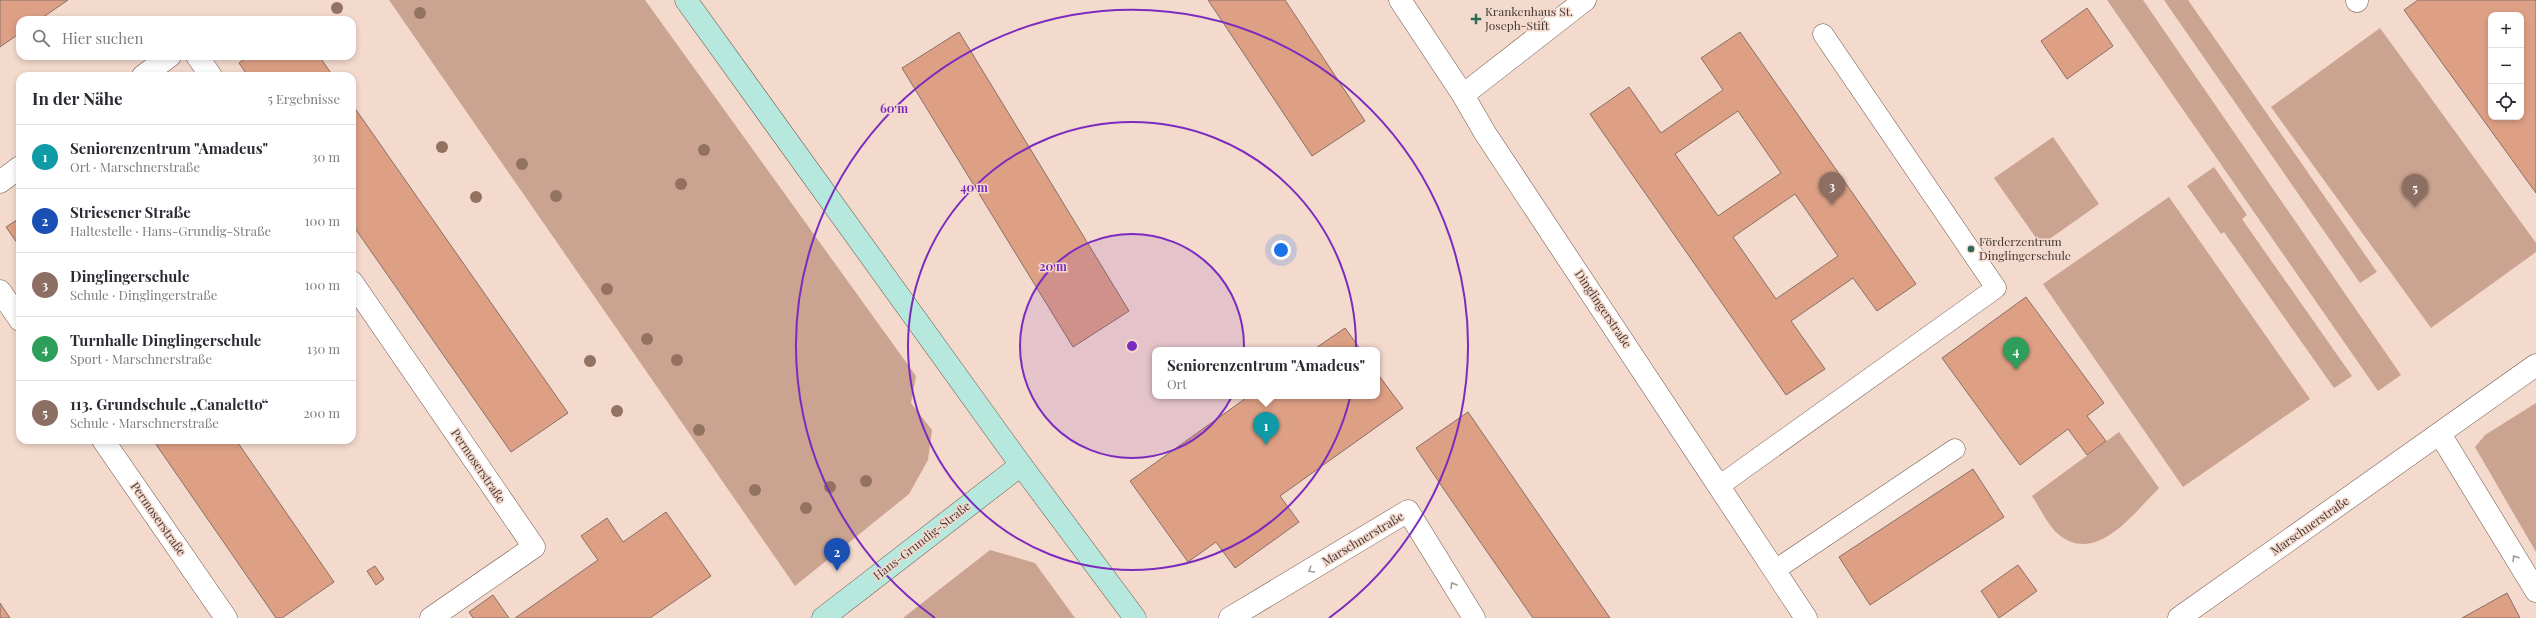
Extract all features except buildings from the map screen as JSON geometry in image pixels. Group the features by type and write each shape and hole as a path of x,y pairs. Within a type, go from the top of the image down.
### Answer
{"main road":[{"path":"686,0 1021,465 1135,618"},
{"name":"Hans-Grundig-Straße","path":"823,618 1021,465"}],"street":[{"name":"Dinglingerstraße","path":"1400,0 1463,94 1485,133 1806,618"},
{"path":"1463,94 1585,0"},
{"path":"148,72 165,60"},
{"path":"200,60 208,72"},
{"path":"0,182 16,170"},
{"name":"Permoserstraße","path":"356,288 534,547 430,618"},
{"path":"0,292 16,314"},
{"name":"Marschnerstraße","path":"2179,618 2536,365"},
{"path":"2440,434 2536,591"},
{"name":"Permoserstraße","path":"106,444 226,618"},
{"name":"Marschnerstraße","path":"1230,618 1408,511 1474,618"}],"lane":[{"path":"1719,486 1996,288 1823,34"},
{"path":"1775,570 1955,449"}],"shaded area":[{"path":"389,0 645,0 916,376 911,403 932,430 928,460 909,494 795,586"},
{"path":"2107,0 2143,0 2401,375 2378,391"},
{"path":"2164,0 2188,0 2377,272 2360,283"},
{"path":"2380,28 2536,243 2536,252 2431,328 2271,107"},
{"path":"2053,137 2099,204 2041,245 1994,178"},
{"path":"2214,167 2247,215 2242,219 2352,376 2334,388 2224,232 2221,234 2187,186"},
{"path":"2169,197 2310,399 2183,487 2043,284"},
{"path":"2536,403 2536,552 2475,447 2485,435"},
{"path":"2119,432 2159,488 2126,522 2113,532 2100,540 2086,544 2072,542 2054,530 2032,496"},
{"path":"990,550 1035,563 1075,618 903,618"}],"place":[{"name":"Krankenhaus St. Joseph-Stift","path":"1476,19"},
{"name":"Dinglingerschule","path":"1832,205"},
{"name":"113. Grundschule „Canaletto“","path":"2415,207"},
{"name":"Förderzentrum Dinglingerschule","path":"1971,249"},
{"name":"Turnhalle Dinglingerschule","path":"2016,370"},
{"name":"Seniorenzentrum \"Amadeus\"","path":"1266,445"},
{"name":"Striesener Straße","path":"837,571"}]}
